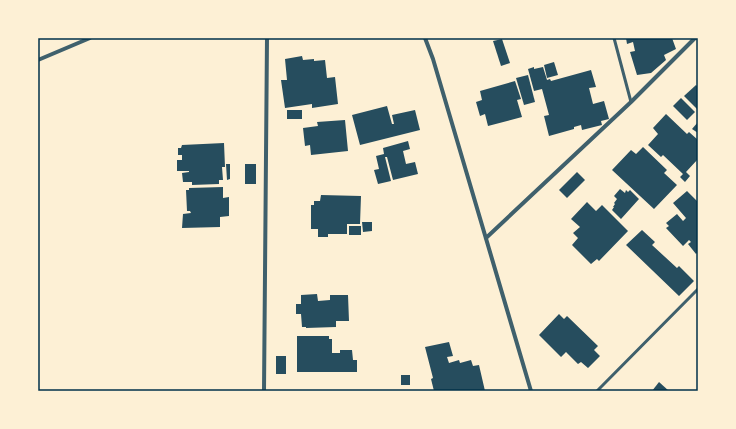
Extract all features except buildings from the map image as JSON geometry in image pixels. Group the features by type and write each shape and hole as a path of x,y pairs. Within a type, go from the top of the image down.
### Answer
{"street":[{"path":"38,60 90,38"},
{"path":"264,391 267,38"},
{"path":"425,38 433,59 532,391"},
{"path":"486,238 631,102 695,38"}],"lane":[{"path":"614,38 631,102"},
{"path":"597,391 698,289"}]}
